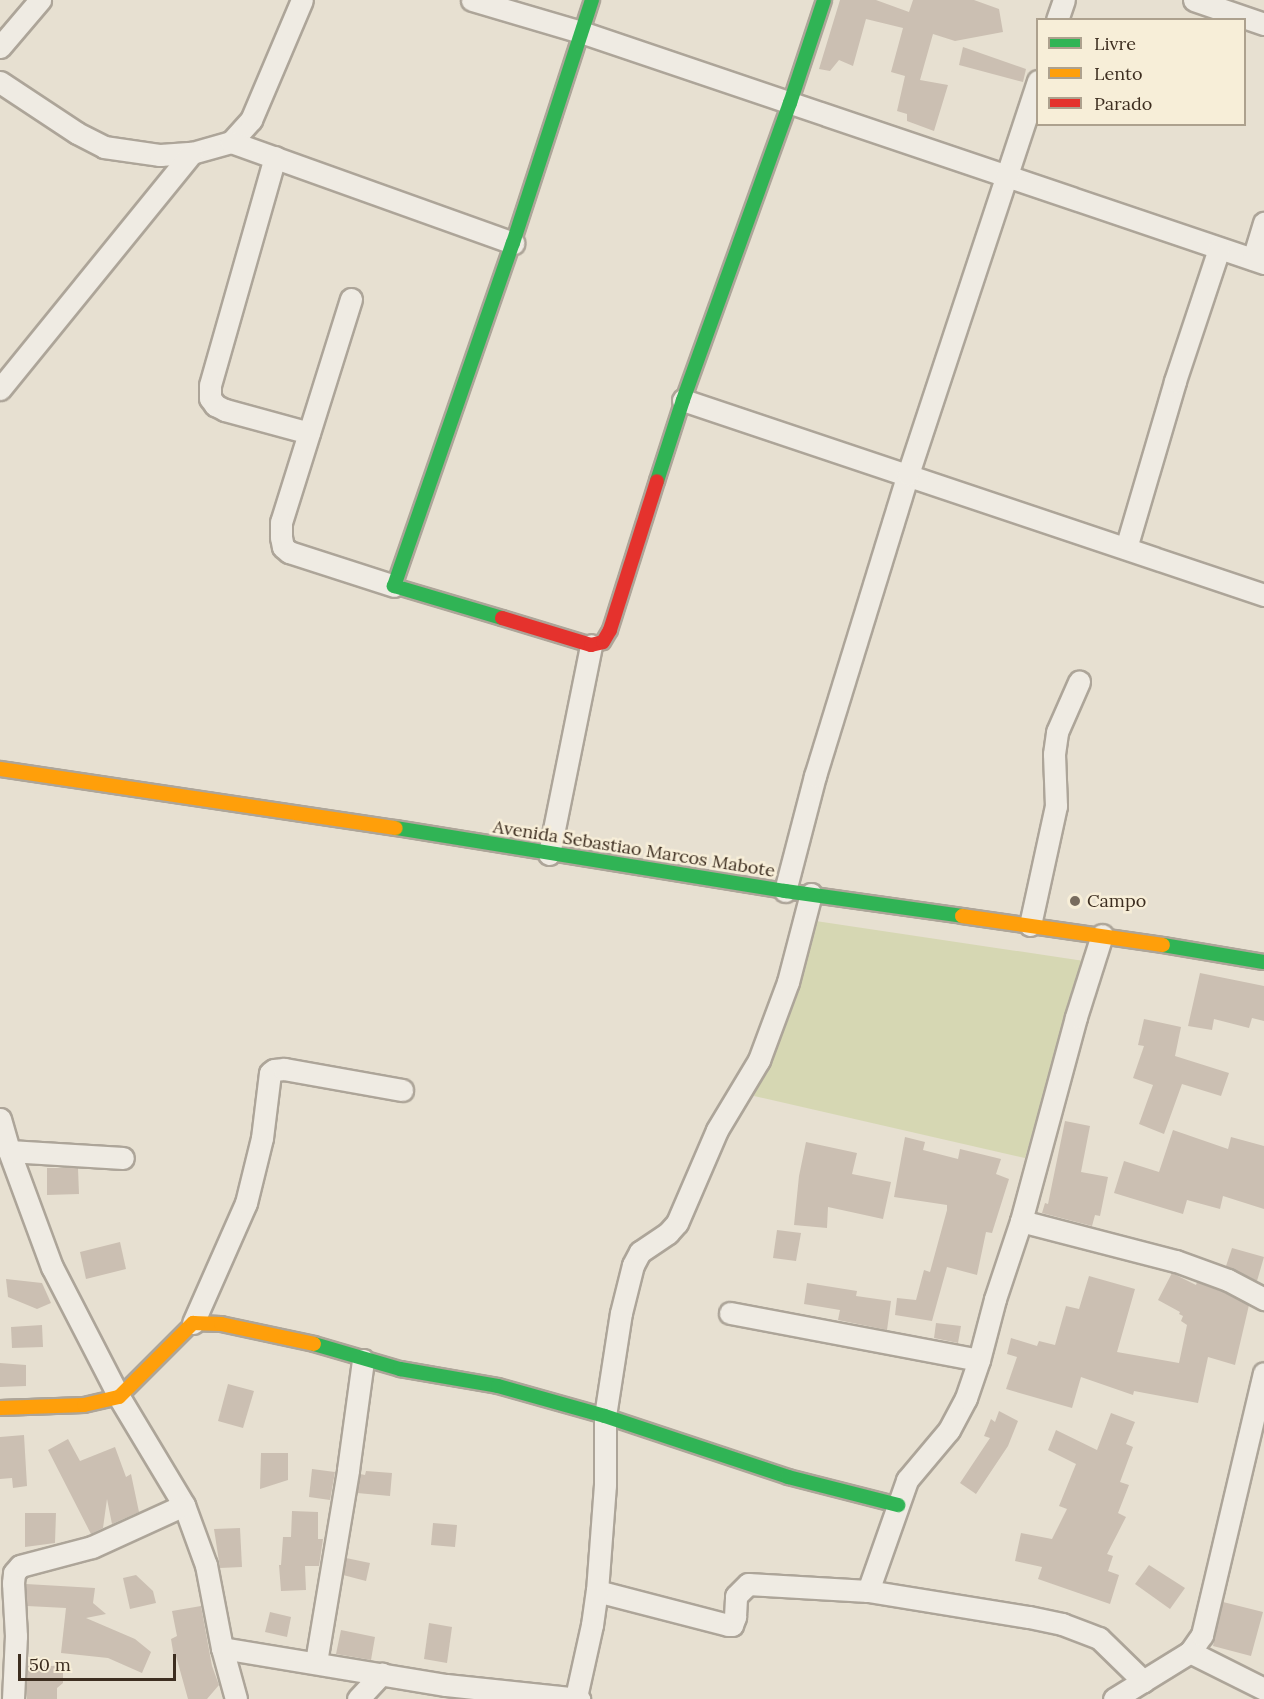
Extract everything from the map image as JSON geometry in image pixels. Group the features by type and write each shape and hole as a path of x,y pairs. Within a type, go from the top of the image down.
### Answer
{"street":[{"path":"0,47 40,0"},
{"path":"0,82 77,133 104,147 160,155 192,153 231,142 251,120 302,0"},
{"path":"471,0 582,32 1258,261 1264,223"},
{"path":"394,586 513,243 592,0"},
{"path":"351,299 281,522 283,547 289,552 394,586 591,645 603,642 610,630 682,400 790,103 824,0"},
{"path":"1059,18 1064,0"},
{"path":"1194,0 1264,24"},
{"path":"785,891 815,776 908,474 1036,87"},
{"path":"231,142 513,243"},
{"path":"0,389 192,153"},
{"path":"275,158 210,385 210,398 214,405 225,410 309,433"},
{"path":"1126,548 1175,381 1219,249"},
{"path":"682,400 1264,595"},
{"path":"549,854 591,645"},
{"path":"1030,925 1056,806 1053,754 1057,732 1079,682"},
{"name":"Avenida Sebastiao Marcos Mabote","path":"0,769 327,817 785,891 1102,935 1264,962"},
{"path":"222,1648 446,1685 568,1698 592,1625 597,1592 605,1485 605,1416 621,1313 633,1265 640,1252 669,1233 677,1223 717,1130 759,1060 788,982 811,894"},
{"path":"868,1591 907,1480 950,1430 966,1398 1021,1221 1076,1017 1102,935"},
{"path":"0,1408 84,1405 119,1396 193,1323 246,1203 262,1138 270,1073 284,1069 402,1090"},
{"path":"0,1119 9,1151 51,1267 119,1396 184,1505 206,1565 222,1648 236,1699"},
{"path":"9,1151 123,1158"},
{"path":"1021,1221 1176,1261 1228,1280 1264,1299"},
{"path":"730,1313 979,1360"},
{"path":"193,1323 221,1324 297,1338 363,1360 498,1386 605,1416 788,1477 898,1505"},
{"path":"316,1662 348,1470 363,1360"},
{"path":"1114,1699 1190,1652 1202,1635 1261,1399 1264,1373"},
{"path":"13,1699 16,1636 13,1583 14,1573 20,1566 92,1547 184,1505"},
{"path":"597,1592 728,1625 732,1624 735,1617 736,1596 748,1584 868,1591 1029,1617 1088,1632 1110,1646 1143,1681"},
{"path":"1190,1652 1264,1689"},
{"path":"358,1699 382,1673"}],"green space":[{"path":"809,920 1084,961 1025,1158 754,1096"}],"building":[{"path":"840,0 876,0 909,12 913,0 974,0 999,9 1003,32 955,41 933,34 920,80 948,85 934,131 907,121 907,114 897,111 905,76 891,72 903,28 866,19 853,66 839,60 830,71 819,69"},
{"path":"963,47 1026,69 1023,82 959,65"},
{"path":"1200,973 1264,986 1264,1021 1252,1018 1249,1028 1214,1019 1212,1030 1188,1026"},
{"path":"1144,1019 1181,1027 1175,1056 1229,1073 1221,1096 1182,1084 1164,1134 1139,1124 1153,1085 1133,1078 1144,1046 1138,1045"},
{"path":"1065,1121 1090,1126 1081,1172 1108,1177 1100,1216 1095,1215 1092,1226 1042,1213 1045,1203 1048,1204"},
{"path":"1173,1130 1228,1149 1231,1137 1264,1146 1264,1209 1223,1196 1220,1209 1187,1200 1183,1214 1114,1193 1124,1161 1159,1172"},
{"path":"905,1137 925,1142 923,1150 958,1159 960,1149 1001,1159 996,1174 1009,1179 992,1233 986,1232 977,1275 947,1267 932,1321 895,1315 897,1298 916,1300 924,1270 930,1272 947,1210 947,1205 894,1197"},
{"path":"806,1142 857,1153 852,1174 891,1182 883,1219 828,1207 827,1228 794,1225 799,1176"},
{"path":"47,1168 78,1168 79,1194 47,1195"},
{"path":"777,1230 801,1233 796,1261 773,1258"},
{"path":"120,1242 126,1269 86,1279 80,1252"},
{"path":"1232,1248 1264,1257 1257,1281 1226,1266"},
{"path":"1172,1273 1196,1285 1197,1282 1223,1292 1249,1305 1235,1365 1208,1357 1198,1403 1134,1391 1133,1395 1081,1377 1072,1408 1006,1389 1017,1357 1007,1354 1011,1338 1037,1346 1039,1341 1055,1345 1066,1306 1079,1309 1089,1276 1135,1289 1117,1352 1179,1363 1187,1325 1181,1321 1183,1316 1179,1314 1180,1312 1158,1300"},
{"path":"6,1279 42,1283 51,1303 37,1309 8,1297"},
{"path":"807,1283 857,1291 856,1296 891,1301 887,1330 838,1320 840,1310 804,1304"},
{"path":"936,1323 961,1326 958,1343 934,1338"},
{"path":"42,1325 43,1347 12,1348 11,1327"},
{"path":"0,1363 26,1365 26,1386 0,1387"},
{"path":"228,1384 254,1391 243,1428 218,1421"},
{"path":"999,1411 1018,1421 1008,1446 976,1494 960,1483 990,1438 984,1436 991,1419 995,1422"},
{"path":"1111,1413 1135,1422 1126,1444 1133,1447 1120,1482 1129,1485 1118,1513 1126,1517 1107,1554 1113,1556 1108,1571 1119,1575 1110,1604 1038,1579 1042,1567 1015,1561 1021,1533 1052,1539 1067,1509 1059,1506 1076,1464 1048,1450 1056,1430 1097,1450"},
{"path":"24,1435 27,1486 13,1488 12,1478 0,1479 0,1437"},
{"path":"68,1439 80,1461 115,1447 126,1477 131,1474 139,1512 112,1524 107,1499 103,1528 91,1534 48,1450"},
{"path":"261,1453 288,1453 288,1480 260,1489"},
{"path":"312,1469 335,1472 330,1500 309,1497"},
{"path":"366,1471 392,1473 390,1496 357,1493 360,1474 365,1475"},
{"path":"292,1511 318,1512 318,1539 323,1539 319,1566 305,1566 306,1590 281,1591 279,1565 281,1565 283,1537 291,1537"},
{"path":"25,1513 56,1513 55,1543 25,1547"},
{"path":"433,1523 457,1525 455,1547 431,1545"},
{"path":"240,1528 242,1567 220,1568 214,1529"},
{"path":"346,1558 370,1563 366,1581 343,1575"},
{"path":"1149,1565 1185,1588 1170,1609 1135,1584"},
{"path":"136,1575 153,1591 156,1603 130,1609 123,1578"},
{"path":"26,1584 95,1588 93,1603 106,1614 86,1618 135,1639 151,1652 142,1673 108,1658 61,1653 66,1608 27,1606"},
{"path":"1223,1602 1263,1612 1251,1656 1213,1646"},
{"path":"201,1606 212,1666 219,1685 207,1699 188,1699 176,1656 174,1657 171,1639 177,1636 172,1611"},
{"path":"270,1612 291,1617 287,1637 265,1632"},
{"path":"429,1623 452,1627 447,1663 424,1659"},
{"path":"341,1630 375,1637 371,1660 336,1654"},
{"path":"27,1666 63,1666 63,1683 57,1688 57,1699 27,1699"}],"traffic: fast":[{"path":"502,618 394,586 513,243 592,0"},
{"path":"657,481 683,400 790,103 824,0"},
{"path":"396,828 785,891 962,916"},
{"path":"1163,945 1264,962"},
{"path":"314,1344 400,1369 498,1386 605,1416 788,1477 898,1505"}],"traffic: slow":[{"path":"0,769 396,828"},
{"path":"962,916 1163,945"},
{"path":"0,1408 84,1405 119,1397 193,1323 221,1324 314,1344"}],"traffic: jam":[{"path":"502,618 591,645 603,642 610,630 657,481"}],"place":[{"name":"Campo","path":"1075,901"}]}
